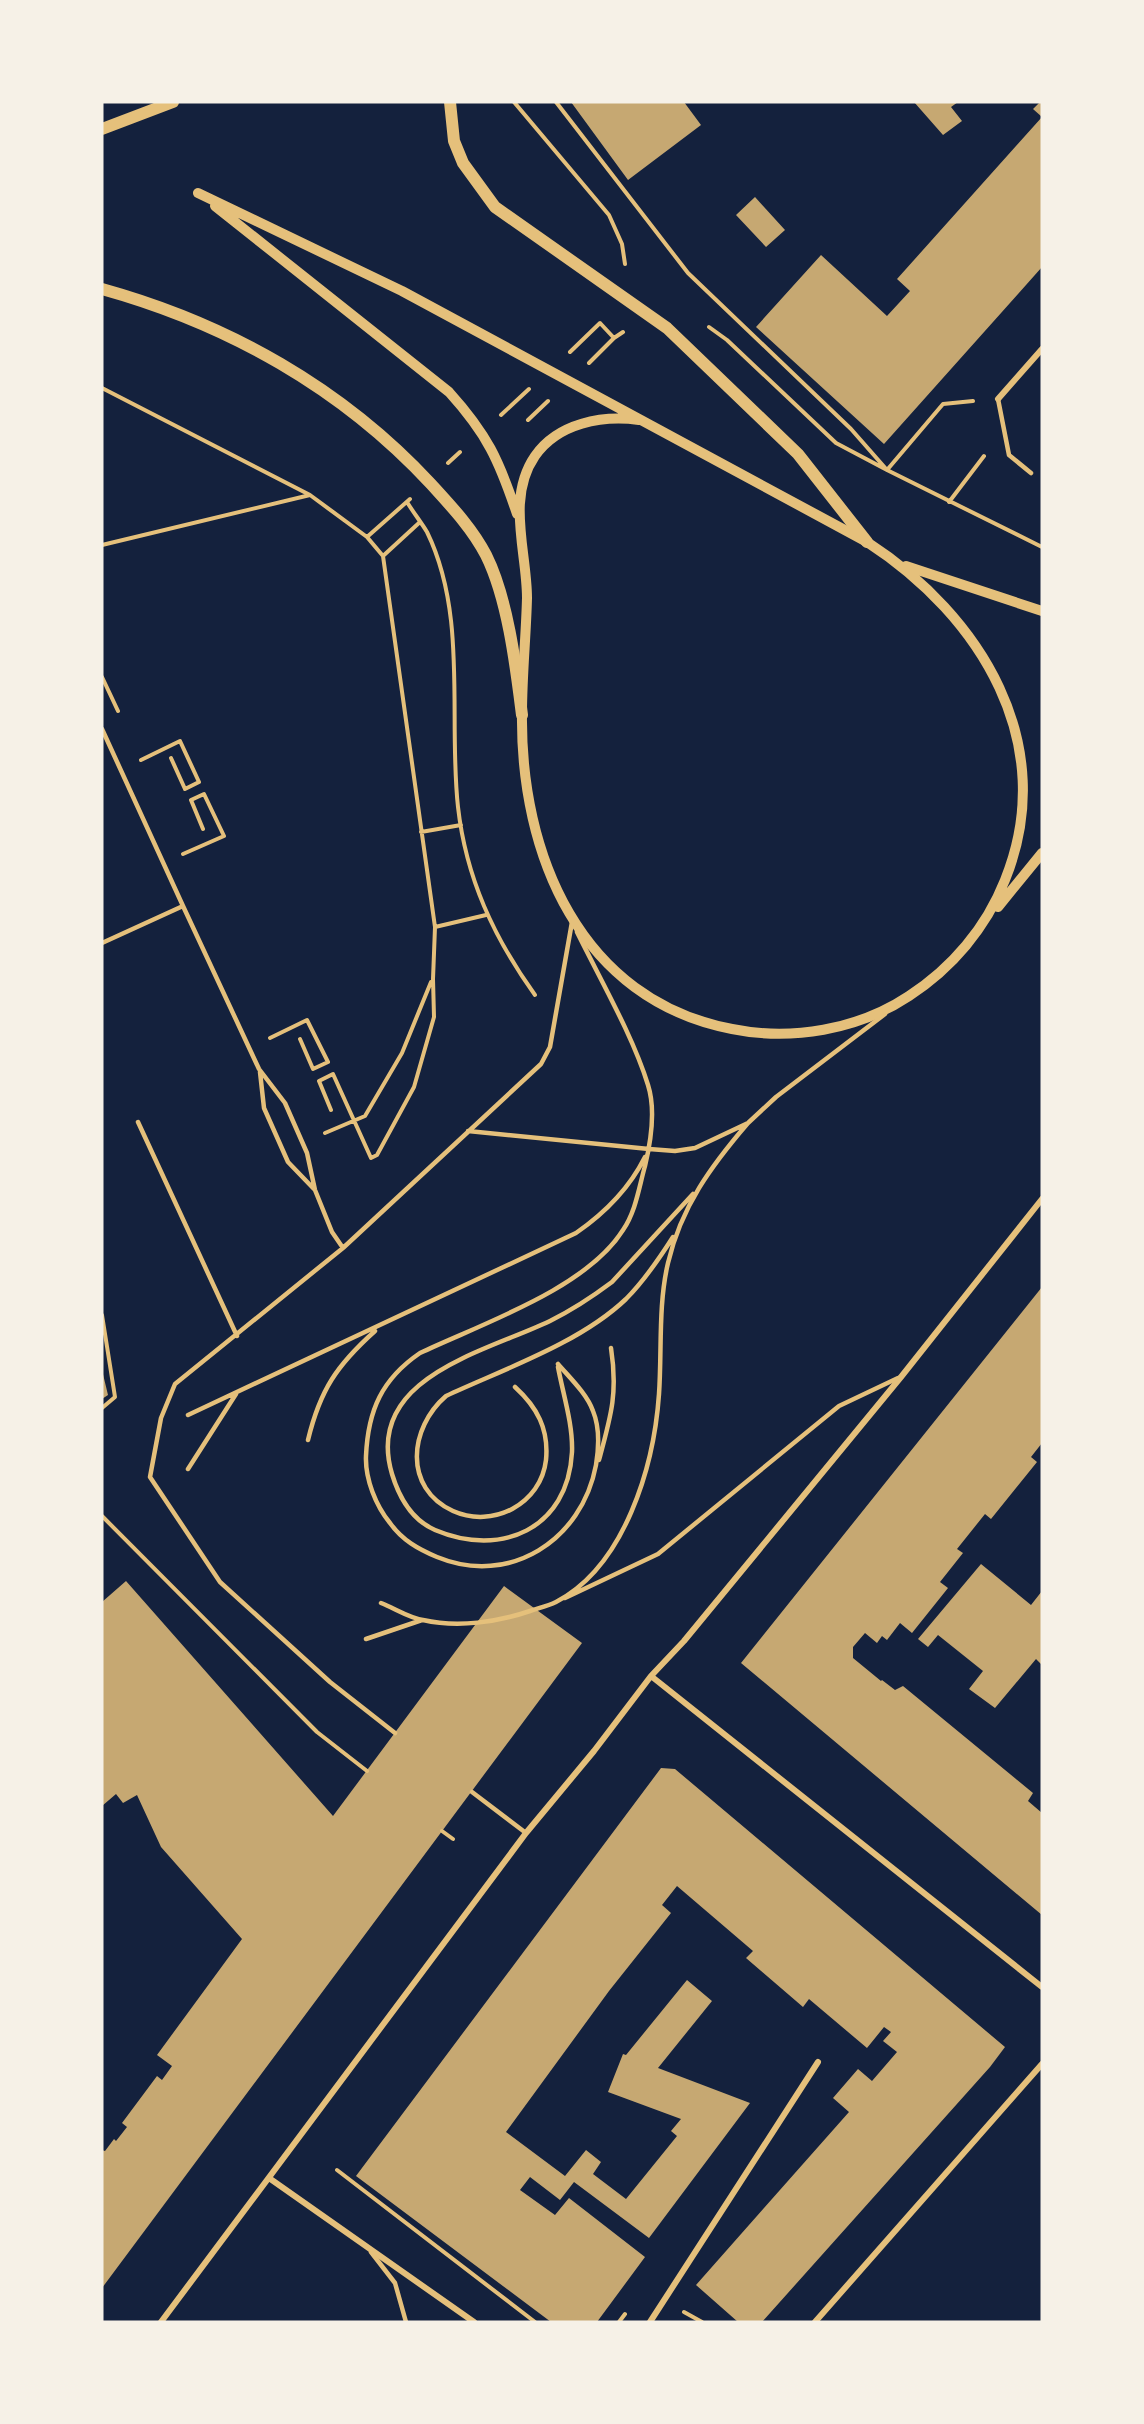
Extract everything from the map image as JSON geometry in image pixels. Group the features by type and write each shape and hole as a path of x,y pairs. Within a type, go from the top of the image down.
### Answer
{"main road":[{"path":"102,129 173,102"},
{"path":"450,102 454,141 463,163 495,207 667,328 798,454 867,542"},
{"path":"102,289 155,305 265,353 352,410 398,448 465,522 488,558 509,630 522,715"}],"street":[{"path":"520,522 499,462 475,421 449,392 198,193 402,291 867,542 902,564 938,599 979,650 1006,700 1017,732 1024,794 1017,848 999,897 984,924"},
{"path":"998,399 1042,349"},
{"path":"639,420 621,417 586,422 566,430 536,453 520,500 520,522 527,580 522,715 524,755 537,841 560,900 572,922 600,957 640,990 672,1009 718,1026 758,1033 796,1034 856,1021 906,998 943,970 1042,853"},
{"path":"902,564 1042,611"},
{"path":"161,2322 526,1833 594,1751 651,1676 684,1641 901,1377 1042,1199"},
{"path":"651,1676 1042,1987"},
{"path":"650,2322 818,2062"},
{"path":"814,2322 1042,2064"},
{"path":"269,2178 474,2322"}],"lane":[{"path":"998,399 1009,455 1030,473"},
{"path":"102,729 259,1069 285,1103 307,1153 315,1190 332,1232 343,1248"},
{"path":"102,944 183,906"},
{"path":"395,1733 330,1682 220,1582 150,1477 161,1418 175,1384 343,1248 541,1064 550,1047 557,1017 572,922"},
{"path":"572,922 649,1086 652,1123 649,1149 635,1205 624,1229 596,1261 548,1293 420,1353 401,1366 388,1380 378,1396 371,1416 366,1461 372,1490 382,1513 398,1535 421,1551 450,1563 481,1568 511,1562 537,1553 561,1535 592,1488 614,1403 616,1379 611,1348"},
{"path":"592,1488 598,1431 593,1410 558,1364 571,1438 570,1470 564,1491 554,1508 542,1520 507,1539 469,1541 452,1537 430,1528 411,1513 397,1492 391,1470 388,1450 394,1422 411,1393 441,1368 550,1321 576,1307 612,1282 693,1194 716,1160 748,1123 776,1097 906,998"},
{"path":"259,1069 264,1108 288,1162 315,1190"},
{"path":"138,1122 237,1336"},
{"path":"468,1131 675,1151 695,1148 748,1123"},
{"path":"188,1415 380,1328 576,1233 599,1217 618,1197 636,1175 649,1149"},
{"path":"557,1602 588,1577 608,1555 627,1523 642,1487 652,1446 659,1396 663,1300 668,1265 677,1231 693,1194"},
{"path":"515,1387 537,1411 547,1447 545,1466 538,1485 517,1508 484,1517 466,1516 451,1510 437,1500 426,1486 418,1466 417,1445 425,1419 446,1396 579,1332 626,1299 652,1271 677,1231"},
{"path":"308,1440 322,1392 337,1370 380,1328"},
{"path":"366,1639 422,1620 490,1622 557,1602 658,1554 839,1406 901,1377"},
{"path":"188,1469 236,1394"},
{"path":"381,1603 422,1620"},
{"path":"472,1792 526,1833"},
{"path":"367,2247 395,2283 406,2322"}],"path":[{"path":"514,102 609,215 622,244 625,272"},
{"path":"556,102 688,273 851,429 887,470"},
{"path":"600,323 606,317"},
{"path":"102,387 310,495 367,537 383,556 435,927 432,979 434,1017 414,1087 377,1155 371,1158 333,1074 319,1081 331,1110"},
{"path":"887,470 943,404 998,399"},
{"path":"949,502 1004,429"},
{"path":"836,443 1042,547"},
{"path":"102,545 310,495"},
{"path":"402,495 426,532 449,612 454,757 461,825 472,873 486,915 525,981 539,1001 557,1017"},
{"path":"367,537 381,526"},
{"path":"383,556 396,544"},
{"path":"102,677 121,719"},
{"path":"141,761 180,741 199,782 185,789 171,758"},
{"path":"136,750 146,771"},
{"path":"183,854 224,836 204,794 191,800 203,829"},
{"path":"421,832 461,825"},
{"path":"178,843 188,865"},
{"path":"435,927 486,915"},
{"path":"324,1134 365,1116 385,1086 402,1053 432,979"},
{"path":"268,1039 307,1020 328,1062 313,1069 300,1039"},
{"path":"263,1028 273,1049"},
{"path":"102,1315 115,1397 102,1408"},
{"path":"102,1516 317,1732 367,1771"},
{"path":"442,1831 453,1839"},
{"path":"337,2170 535,2322"}],"building":[{"path":"571,102 684,102 701,125 628,180"},
{"path":"914,102 958,102 951,107 962,121 943,135"},
{"path":"1042,102 1042,117 1033,109"},
{"path":"1042,117 1042,267 884,444 756,327 821,255 887,316 910,291 897,279"},
{"path":"755,197 785,230 766,247 736,215"},
{"path":"1042,1287 1042,1443 1031,1457 1037,1462 991,1519 985,1514 957,1549 963,1553 940,1582 948,1588 912,1633 900,1623 887,1640 882,1636 877,1643 865,1633 853,1647 853,1658 895,1690 903,1686 1033,1793 1028,1801 1042,1813 1042,1915 741,1663"},
{"path":"102,1370 108,1395 102,1399"},
{"path":"981,1564 1031,1605 1042,1591 1042,1665 1036,1659 995,1708 969,1689 983,1671 938,1635 928,1647 918,1639"},
{"path":"126,1581 333,1816 504,1586 582,1643 102,2288 102,2150 105,2151 114,2139 116,2141 127,2127 122,2123 157,2076 162,2080 172,2066 157,2055 242,1939 161,1847 137,1795 123,1803 116,1794 102,1806 102,1602"},
{"path":"661,1768 675,1769 1005,2047 990,2067 762,2322 738,2322 696,2285 849,2112 833,2098 858,2069 872,2081 897,2052 883,2041 891,2032 884,2027 867,2048 809,1999 803,2007 746,1958 753,1951 677,1886 662,1905 671,1913 609,1991 506,2132 565,2176 586,2150 601,2162 593,2174 626,2199 677,2136 671,2131 681,2119 608,2092 623,2054 626,2055 687,1980 712,2001 658,2068 750,2103 649,2238 574,2182 560,2200 530,2177 520,2190 555,2215 569,2198 645,2257 597,2322 551,2322 356,2176"}]}
